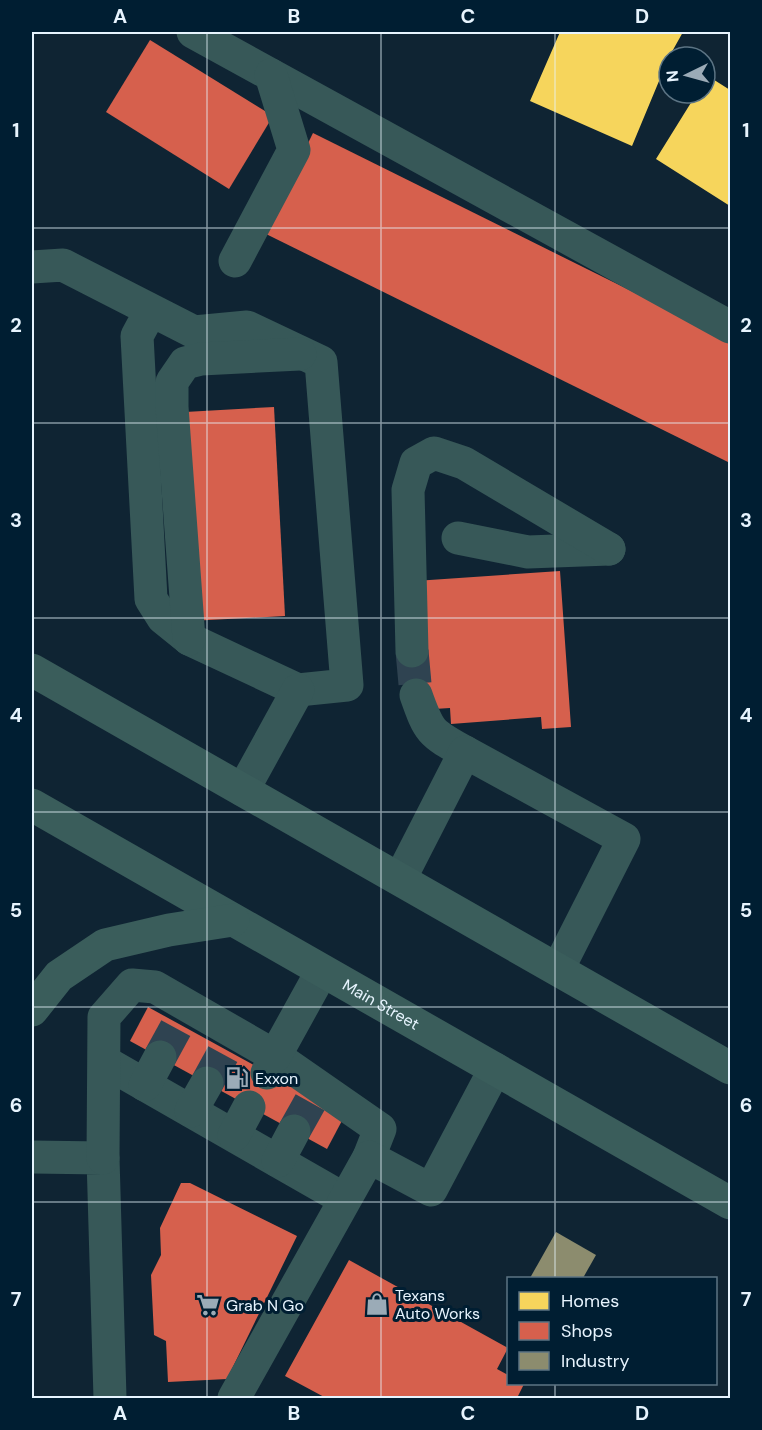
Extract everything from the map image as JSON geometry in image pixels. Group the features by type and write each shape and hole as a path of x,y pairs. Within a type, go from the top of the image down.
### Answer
{"main road":[{"path":"32,670 730,1068"},
{"name":"Main Street","path":"32,805 730,1203"},
{"path":"32,1010 59,976 105,945 169,930 233,920"}],"lane":[{"path":"193,32 730,327"},
{"path":"235,261 294,150 271,75"},
{"path":"32,267 63,265 152,310 194,332 247,327 321,362 347,685 298,690 189,639 163,618 151,599 137,336 152,310"},
{"path":"189,639 172,382 185,363 201,359 304,354"},
{"path":"412,651 408,490 416,463 434,453 464,464 609,549 528,552 458,538"},
{"path":"243,790 298,690"},
{"path":"416,695 426,724 437,737 624,839 558,969"},
{"path":"400,879 465,752"},
{"path":"271,1064 322,970"},
{"path":"110,1398 103,1158 104,1017 132,985 155,987 183,1015 380,1129 369,1157 234,1398"},
{"path":"105,1062 152,1071 191,1112 344,1199"},
{"path":"369,1157 431,1190 495,1069"},
{"path":"191,1112 207,1083"},
{"path":"234,1135 249,1107"},
{"path":"278,1161 294,1131"},
{"path":"32,1157 103,1158"}],"building: Homes":[{"path":"560,32 683,32 676,45 657,45 657,86 632,146 530,101"},
{"path":"717,82 730,90 730,206 656,159 690,105 717,105"}],"building: Shops":[{"path":"150,40 273,116 229,189 106,112"},
{"path":"313,133 730,340 730,463 264,233"},
{"path":"274,407 285,616 190,621 185,412"},
{"path":"560,571 571,727 542,729 541,717 451,724 450,708 434,709 408,695 405,652 415,581"},
{"name":"Exxon","path":"148,1007 345,1115 327,1149 130,1041"},
{"name":"Grab N Go","path":"181,1183 190,1183 297,1236 227,1379 168,1382 166,1341 154,1335 151,1275 161,1255 160,1228"},
{"name":"Texans Auto Works","path":"349,1260 507,1347 497,1369 507,1374 507,1385 524,1385 517,1398 326,1398 285,1376"}],"building: Industry":[{"path":"556,1232 596,1255 584,1277 531,1277"}],"tunnel":[{"path":"412,651 416,695"},
{"path":"160,1057 178,1024"},
{"path":"207,1083 225,1050"},
{"path":"294,1131 313,1097"}],"place":[{"name":"Exxon","path":"237,1078"},
{"name":"Texans Auto Works","path":"377,1304"},
{"name":"Grab N Go","path":"208,1305"}]}
